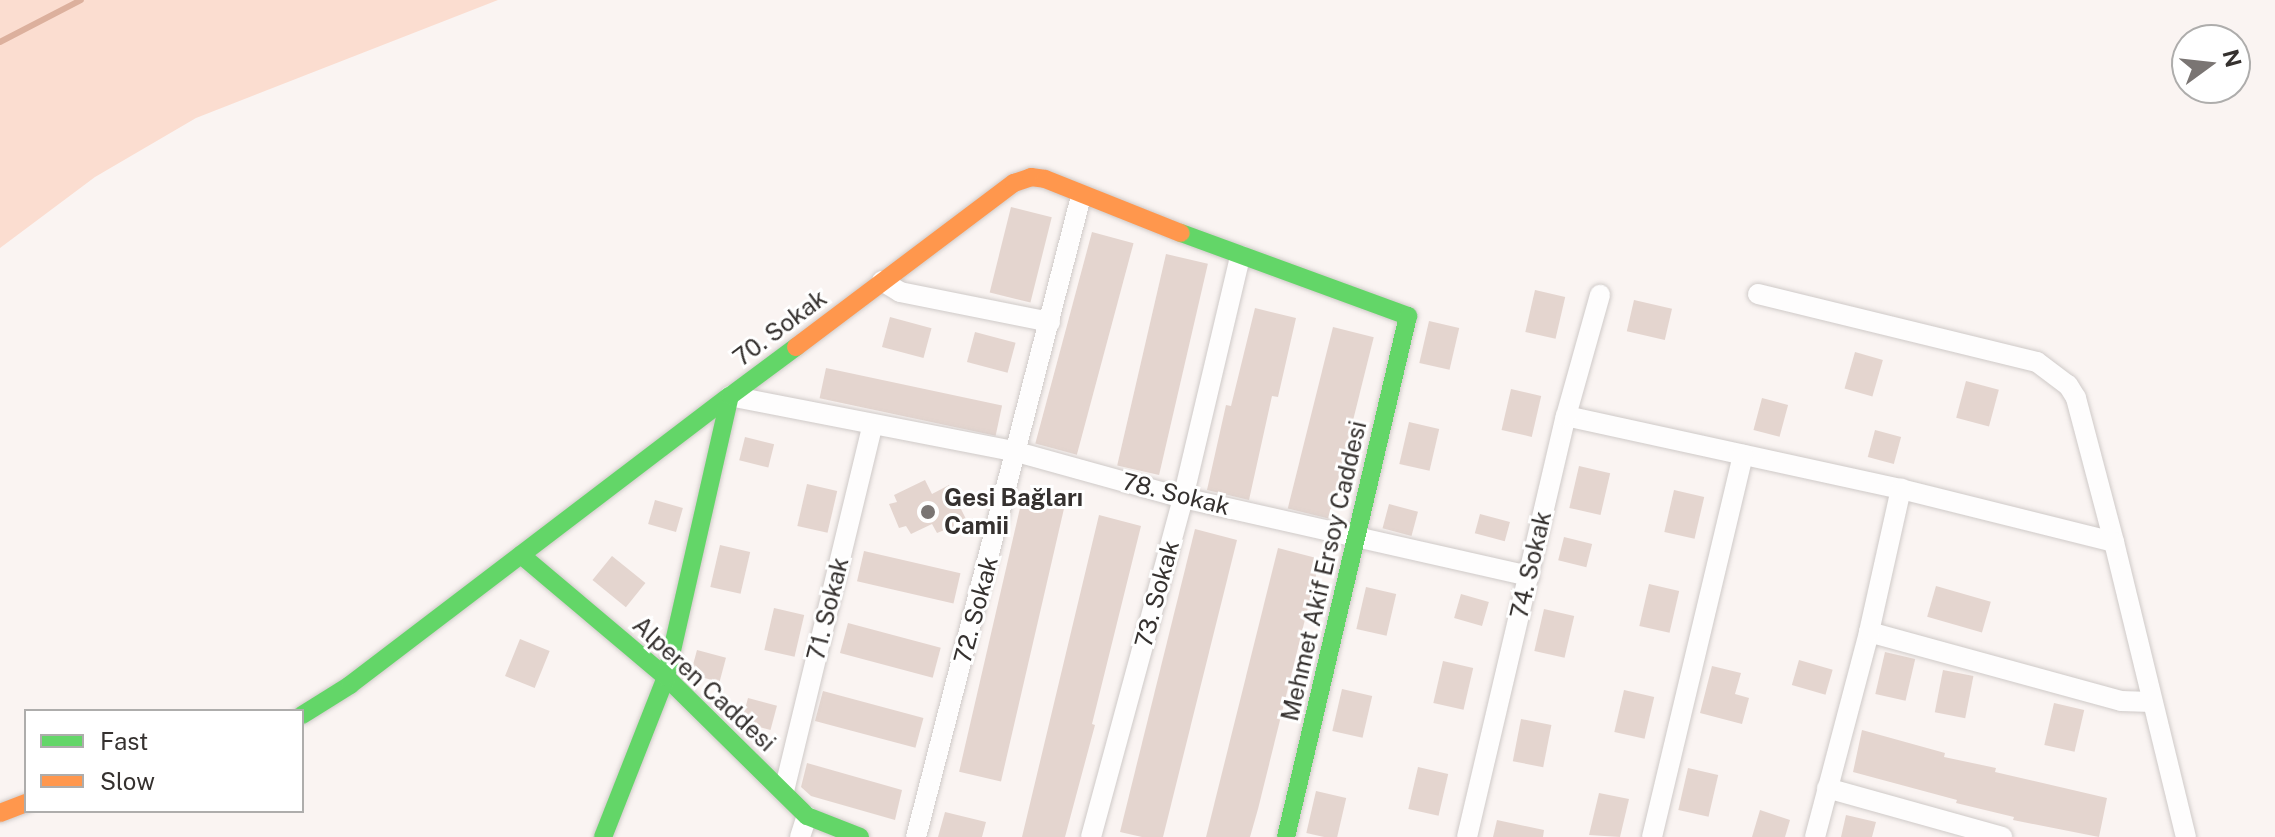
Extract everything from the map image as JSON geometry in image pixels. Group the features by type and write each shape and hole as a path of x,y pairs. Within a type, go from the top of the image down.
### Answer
{"street":[{"name":"70. Sokak","path":"603,837 666,677 730,396 1014,183 1038,177 1081,196"},
{"path":"1081,196 1240,256"},
{"name":"72. Sokak","path":"916,837 1081,196"},
{"name":"Mehmet Akif Ersoy Caddesi","path":"1240,256 1408,316 1286,837"},
{"name":"73. Sokak","path":"1091,837 1183,498 1240,256"},
{"path":"882,281 900,292 1050,322"},
{"path":"1758,294 2048,367 2068,385 2076,398 2114,542 2186,837"},
{"name":"74. Sokak","path":"1467,837 1566,416 1600,295"},
{"path":"304,714 350,685 730,396"},
{"name":"78. Sokak","path":"730,396 872,427 1017,452 1183,498 1529,576"},
{"path":"1566,416 1901,489 2114,542"},
{"name":"71. Sokak","path":"784,791 872,427"},
{"path":"1652,837 1743,455"},
{"path":"1815,837 1869,632 1901,489"},
{"name":"Alperen Caddesi","path":"521,555 666,677 807,816 860,837"},
{"path":"1869,632 2121,701 2151,702"},
{"path":"1827,788 2002,837"},
{"path":"0,813 24,804"},
{"path":"800,837 807,816"}],"shaded area":[{"path":"0,0 498,0 196,118 95,177 0,248"}],"building":[{"path":"1011,207 1052,217 1030,303 990,292"},
{"path":"1092,232 1134,243 1077,455 1035,444"},
{"path":"1166,254 1208,264 1159,475 1117,465"},
{"path":"1535,290 1565,297 1556,339 1525,332"},
{"path":"1634,300 1672,309 1665,340 1627,331"},
{"path":"1255,308 1296,318 1278,397 1272,396 1249,500 1207,490 1226,405 1231,406"},
{"path":"890,317 932,328 924,358 882,347"},
{"path":"1429,321 1459,328 1450,370 1419,363"},
{"path":"1333,327 1374,337 1329,519 1288,508"},
{"path":"975,332 1016,343 1008,373 967,362"},
{"path":"1855,352 1883,360 1872,397 1845,389"},
{"path":"826,368 1002,405 996,436 820,398"},
{"path":"1966,381 1999,390 1989,427 1956,418"},
{"path":"1511,389 1541,396 1532,437 1502,430"},
{"path":"1762,398 1788,405 1780,437 1753,430"},
{"path":"1409,422 1439,429 1430,471 1399,464"},
{"path":"1875,430 1901,437 1894,464 1868,457"},
{"path":"745,437 774,444 768,468 739,460"},
{"path":"1579,466 1610,473 1601,515 1569,508"},
{"name":"Gesi Bağları Camii","path":"925,480 932,494 949,485 967,521 937,533 932,524 911,534 906,526 899,528 889,504 897,502 894,495"},
{"path":"807,484 837,491 828,533 797,526"},
{"path":"1674,490 1704,497 1695,539 1664,532"},
{"path":"1023,495 1065,505 1001,781 959,772"},
{"path":"655,500 683,508 676,532 648,524"},
{"path":"1389,504 1418,512 1412,536 1383,528"},
{"path":"1480,514 1510,522 1505,541 1475,533"},
{"path":"1099,515 1141,526 1092,724 1095,725 1065,837 1022,837"},
{"path":"1195,529 1237,540 1163,837 1142,837 1120,832"},
{"path":"1564,537 1592,544 1586,567 1558,560"},
{"path":"720,545 750,552 741,594 710,587"},
{"path":"1278,548 1320,559 1258,809 1250,837 1206,837"},
{"path":"864,551 960,573 953,603 857,581"},
{"path":"612,556 645,583 626,607 592,580"},
{"path":"1649,584 1679,591 1670,633 1639,626"},
{"path":"1936,586 1991,602 1982,632 1927,617"},
{"path":"1366,587 1396,594 1387,636 1356,629"},
{"path":"1461,594 1489,602 1482,626 1454,618"},
{"path":"774,608 804,615 795,657 764,650"},
{"path":"1544,609 1574,616 1565,658 1534,651"},
{"path":"848,623 941,648 933,678 840,653"},
{"path":"520,639 550,651 535,688 505,676"},
{"path":"697,650 726,658 720,682 691,674"},
{"path":"1885,652 1915,659 1906,701 1875,694"},
{"path":"1799,660 1833,670 1825,695 1792,685"},
{"path":"1443,661 1473,668 1464,710 1433,703"},
{"path":"1712,666 1741,673 1735,694 1749,698 1742,724 1700,713"},
{"path":"1943,670 1973,676 1965,718 1935,712"},
{"path":"1342,689 1372,696 1363,738 1332,731"},
{"path":"1624,690 1654,697 1645,739 1614,732"},
{"path":"823,691 923,718 915,748 815,721"},
{"path":"748,698 777,706 771,730 742,722"},
{"path":"2054,703 2084,710 2075,752 2044,745"},
{"path":"1521,719 1551,725 1543,767 1513,761"},
{"path":"1862,730 1945,753 1944,757 1996,768 1995,772 2107,798 2099,837 2013,820 2014,817 1853,772"},
{"path":"807,763 902,790 895,820 811,796 801,787"},
{"path":"1418,767 1448,774 1439,816 1408,809"},
{"path":"1688,768 1718,775 1709,817 1678,810"},
{"path":"1316,791 1346,798 1337,837 1306,833"},
{"path":"1599,793 1629,799 1620,837 1589,835"},
{"path":"1760,810 1790,820 1785,837 1752,837"},
{"path":"945,812 986,822 982,837 938,837"},
{"path":"1846,815 1876,822 1872,837 1841,837"},
{"path":"1497,820 1544,830 1543,837 1493,837"}],"waterway":[{"path":"0,42 81,0"}],"traffic: fast":[{"path":"1181,233 1408,316 1286,837"},
{"path":"603,837 666,677 730,396 796,347"},
{"path":"304,714 350,685 730,396"},
{"path":"521,555 666,677 807,816 860,837"}],"traffic: slow":[{"path":"796,347 1014,183 1031,177 1045,179 1181,233"},
{"path":"0,813 24,804"}],"place":[{"name":"Gesi Bağları Camii","path":"928,512"}]}
